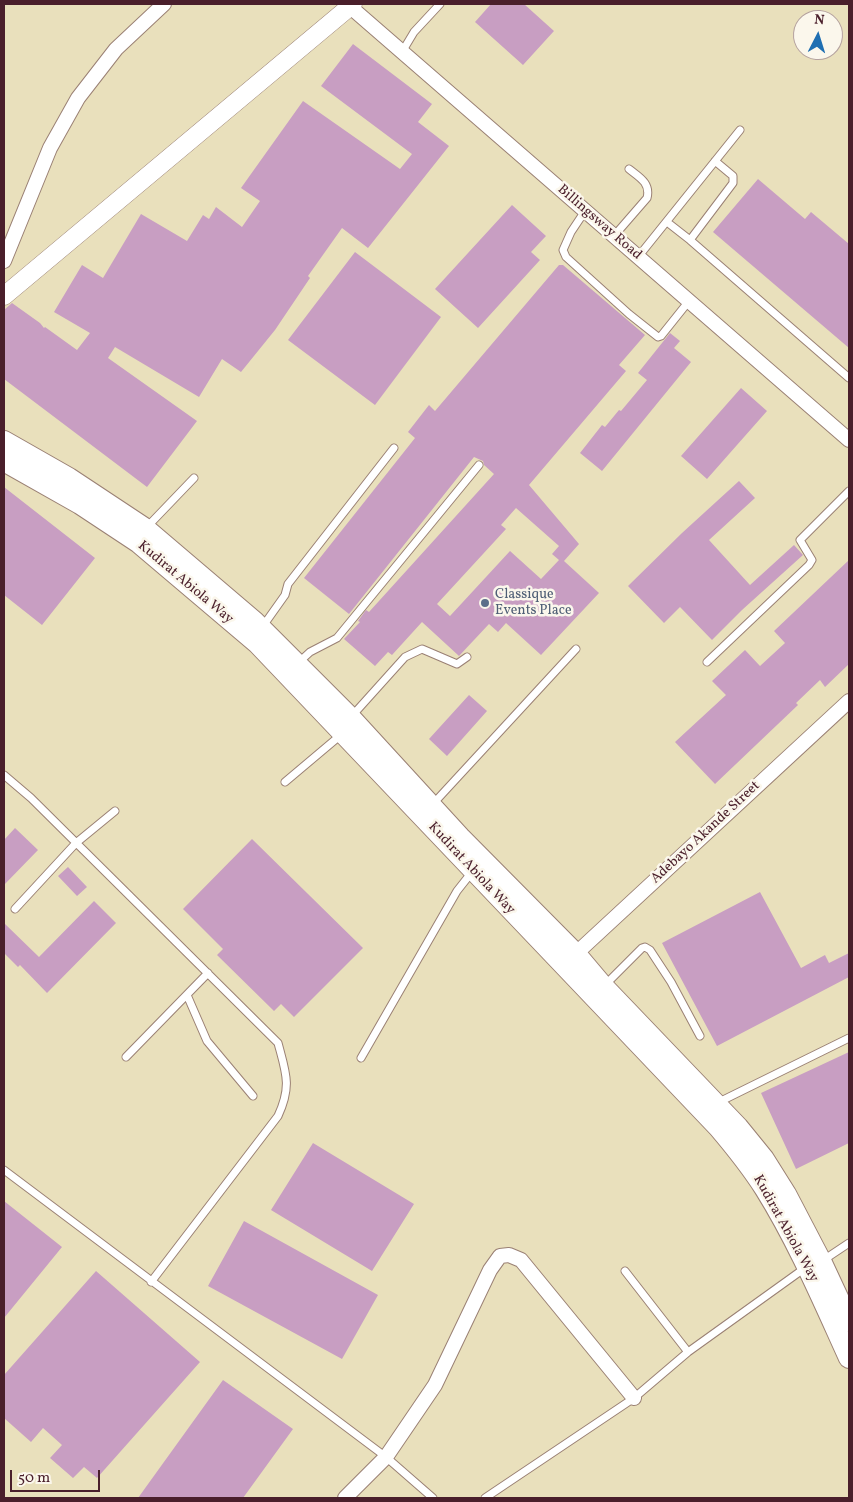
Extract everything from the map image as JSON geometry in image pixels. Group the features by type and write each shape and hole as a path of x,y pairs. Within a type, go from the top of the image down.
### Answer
{"main road":[{"name":"Kudirat Abiola Way","path":"4,441 69,478 146,529 202,575 261,628 298,663 346,725 473,871 570,960 603,986 738,1127 764,1159 786,1194 849,1358"},
{"name":"Kudirat Abiola Way","path":"4,461 80,504 146,550 256,643 432,806 570,960 749,1165 849,1321"}],"street":[{"path":"4,260 50,148 78,98 116,50 164,4"},
{"path":"4,296 350,5"},
{"name":"Billingsway Road","path":"350,5 849,440"},
{"name":"Adebayo Akande Street","path":"570,960 849,701"},
{"path":"345,1498 386,1457 434,1385 490,1270 500,1256 509,1255 521,1260 634,1398"}],"lane":[{"path":"402,52 414,32 440,4"},
{"path":"638,257 667,222 677,206 740,130"},
{"path":"690,240 733,183 732,176 714,162"},
{"path":"614,236 647,198 649,191 646,184 629,169"},
{"path":"585,211 571,232 563,250 566,258 629,314 658,337 661,336 689,301"},
{"path":"667,222 849,378"},
{"path":"261,628 285,596 288,584 394,448"},
{"path":"298,663 310,652 337,638 479,465"},
{"path":"146,529 194,478"},
{"path":"707,662 809,565 812,560 800,540 849,491"},
{"path":"286,782 346,725 405,657 422,649 457,664 467,657"},
{"path":"432,806 576,649"},
{"path":"4,775 31,798 278,1043 288,1080 286,1100 278,1116 151,1282"},
{"path":"15,909 76,843 115,811"},
{"path":"361,1058 457,891 473,871"},
{"path":"603,986 645,947 650,950 671,982 700,1036"},
{"path":"126,1057 208,974"},
{"path":"187,995 207,1041 253,1096"},
{"path":"715,1104 849,1038"},
{"path":"4,1170 386,1457 433,1498"},
{"path":"485,1498 634,1398 688,1352 814,1264 849,1242"},
{"path":"625,1271 688,1352"}],"building":[{"path":"491,4 524,4 554,31 523,65 475,22"},
{"path":"353,44 432,104 418,122 449,146 368,248 342,228 308,276 310,278 275,330 241,372 222,359 199,397 115,347 108,358 197,421 147,487 4,379 4,310 12,303 44,328 77,350 90,333 54,312 82,265 103,278 141,214 187,241 203,215 209,219 216,207 242,227 260,201 241,188 303,101 400,169 412,154 321,86"},
{"path":"758,179 805,219 811,212 849,244 849,348 713,232"},
{"path":"512,205 546,236 531,252 540,260 478,328 435,289"},
{"path":"355,252 441,317 375,405 288,340"},
{"path":"559,265 563,265 645,335 619,365 626,371 529,485 579,544 564,561 599,593 541,655 506,623 498,632 489,624 459,656 422,622 392,655 388,652 375,666 344,639 360,622 358,621 366,610 369,612 494,474 484,465 483,461 474,457 349,614 304,578 415,438 408,432 429,405 435,411","holes":["516,508 559,546 552,554 559,560 541,579 510,551 450,616 437,604 506,529 501,525"]},
{"path":"670,333 680,341 674,348 691,362 602,471 580,453 602,425 605,427 619,410 621,411 647,380 638,373"},
{"path":"741,388 767,411 707,479 681,456"},
{"path":"739,481 755,498 709,540 750,585 794,545 803,555 712,640 680,607 664,623 628,586"},
{"path":"4,487 95,558 42,625 4,595"},
{"path":"849,560 849,664 825,687 820,680 796,703 798,705 715,784 675,742 726,695 712,681 745,650 760,666 785,643 774,631"},
{"path":"469,695 487,711 447,756 429,739"},
{"path":"15,828 38,850 4,885 4,840"},
{"path":"252,839 363,948 294,1017 281,1004 274,1011 217,955 223,949 183,909"},
{"path":"68,867 87,887 77,896 58,876"},
{"path":"760,892 801,968 825,955 829,963 849,953 849,977 717,1046 662,943"},
{"path":"94,901 116,923 47,993 20,965 18,967 4,953 4,923 39,957"},
{"path":"849,1052 849,1143 796,1169 761,1093"},
{"path":"313,1143 414,1204 372,1271 271,1210"},
{"path":"4,1201 62,1247 4,1318"},
{"path":"244,1221 378,1295 342,1359 208,1286"},
{"path":"96,1271 200,1362 97,1478 84,1467 73,1478 50,1458 62,1445 43,1428 31,1442 4,1418 4,1375"},
{"path":"223,1380 293,1429 243,1498 138,1498"}],"place":[{"name":"Classique Events Place","path":"485,603"}]}
